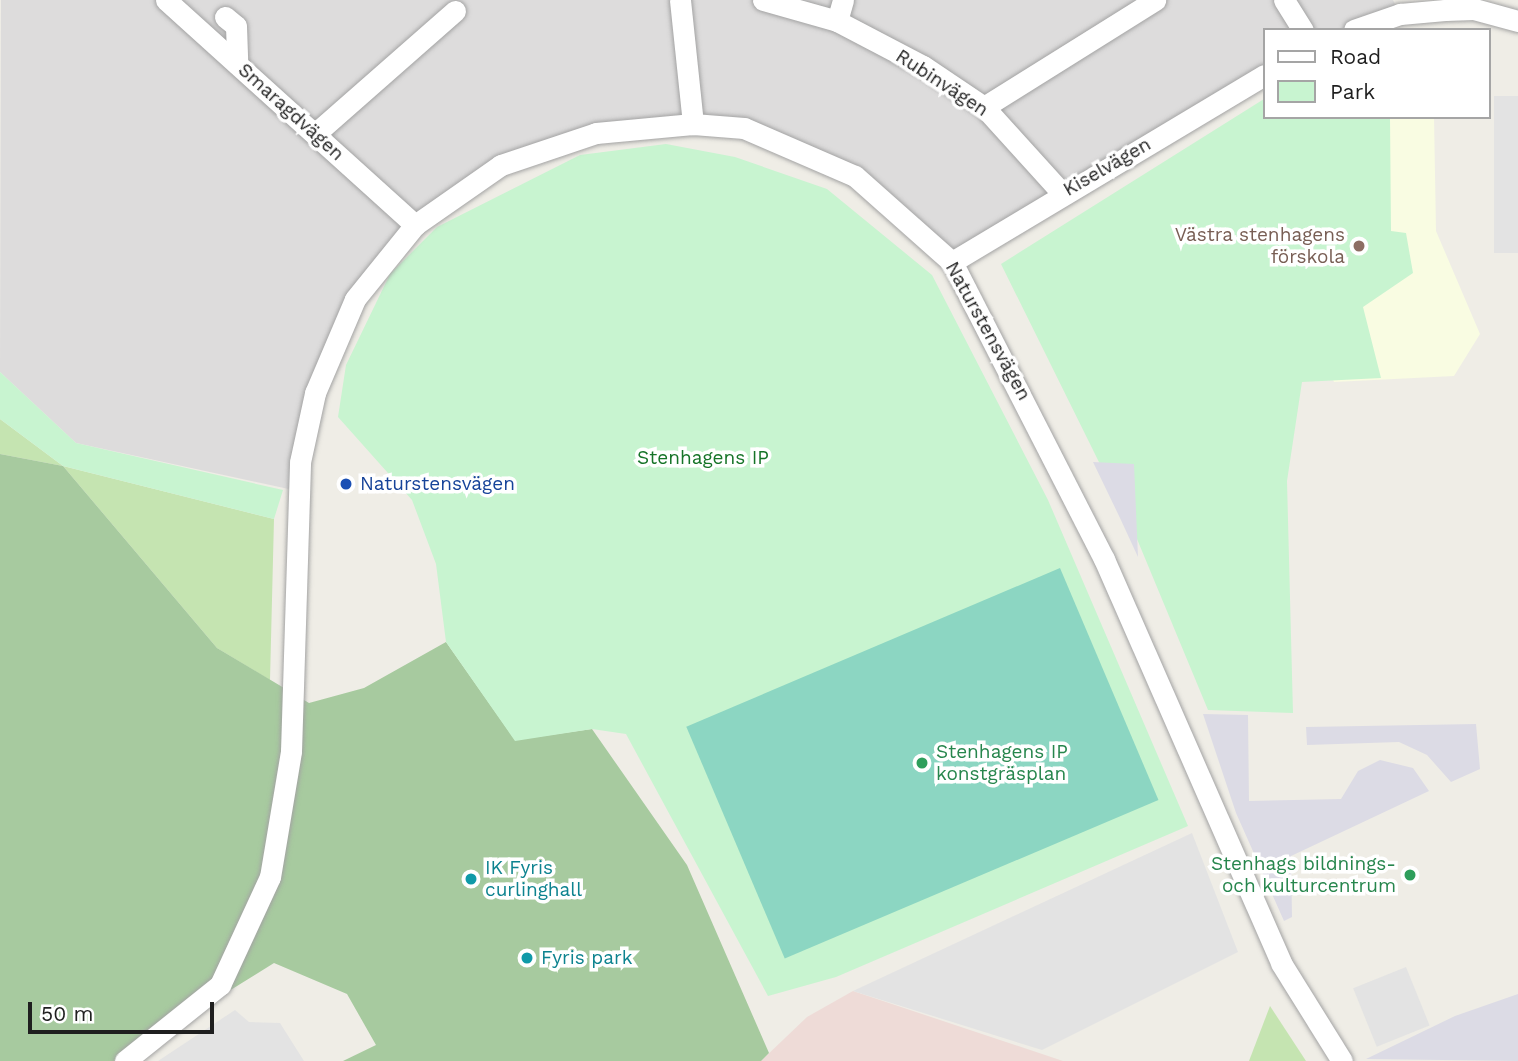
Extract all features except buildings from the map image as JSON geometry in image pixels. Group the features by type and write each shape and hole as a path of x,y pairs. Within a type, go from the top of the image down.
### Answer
{"street":[{"name":"Smaragdvägen","path":"166,0 415,225"},
{"path":"680,0 693,124"},
{"name":"Rubinvägen","path":"763,0 838,21 984,107 1062,193"},
{"path":"838,21 844,0"},
{"path":"984,107 1155,0"},
{"path":"1284,0 1302,28"},
{"path":"1360,28 1400,15 1445,10 1474,9 1518,21"},
{"path":"316,133 454,11"},
{"path":"225,17 236,26 237,64"},
{"name":"Kiselvägen","path":"952,262 1062,193 1262,76"},
{"name":"Naturstensvägen","path":"125,1061 220,985 270,877 288,778 298,491 315,393 355,299 415,225 459,189 548,147 596,133 693,124 744,128 824,160 911,220 952,262 1104,559 1270,940 1342,1061"}],"shaded area":[{"path":"1,0 1393,0 1400,14 1360,28 1262,28 1262,76 952,262 855,176 744,128 548,147 415,225 335,339 298,491 76,443 0,372"},
{"path":"1494,96 1518,96 1518,253 1494,253"},
{"name":"Västra stenhagens förskola","path":"1263,119 1434,119 1436,231 1480,334 1454,376 1334,382 1241,164"},
{"path":"1093,462 1134,464 1138,557 1120,518"},
{"path":"1203,714 1248,715 1249,801 1341,799 1358,771 1380,760 1413,768 1429,791 1291,856 1292,917 1284,921 1236,813"},
{"path":"1476,724 1480,769 1451,782 1427,755 1399,742 1307,745 1306,727"},
{"path":"1192,833 1238,952 1042,1050 853,991"},
{"path":"1406,967 1430,1025 1377,1047 1353,988"},
{"path":"853,991 1063,1061 761,1061 807,1017"},
{"path":"1518,994 1518,1061 1366,1059 1455,1016"},
{"path":"235,1010 249,1022 280,1023 304,1061 158,1061"}],"green space":[{"path":"1262,100 1262,119 1390,119 1391,231 1406,233 1413,273 1363,307 1381,378 1302,382 1287,481 1293,713 1208,710 1137,539 1001,264"},
{"name":"Stenhagens IP","path":"666,144 735,157 827,189 932,275 1048,500 1188,826 836,977 768,996 626,734 592,729 515,741 446,642 436,564 412,500 338,417 346,365 390,274 437,227 580,155"},
{"path":"0,372 76,443 283,490 274,519 63,466 0,419"},
{"path":"0,419 63,466 0,454"},
{"path":"0,454 63,466 217,648 309,703 364,688 446,642 515,740 592,729 687,865 769,1053 761,1061 343,1061 376,1045 347,994 274,963 116,1061 0,1061"},
{"path":"63,466 274,519 270,680 217,648"},
{"name":"Stenhagens IP konstgräsplan","path":"1060,568 1158,800 785,959 686,727"},
{"path":"1270,1006 1306,1061 1249,1061"}],"place":[{"name":"Västra stenhagens förskola","path":"1359,246"},
{"name":"Naturstensvägen","path":"346,484"},
{"name":"Stenhagens IP konstgräsplan","path":"922,763"},
{"name":"Stenhags bildnings- och kulturcentrum","path":"1410,875"},
{"name":"IK Fyris curlinghall","path":"471,879"},
{"name":"Fyris park","path":"527,958"}]}
